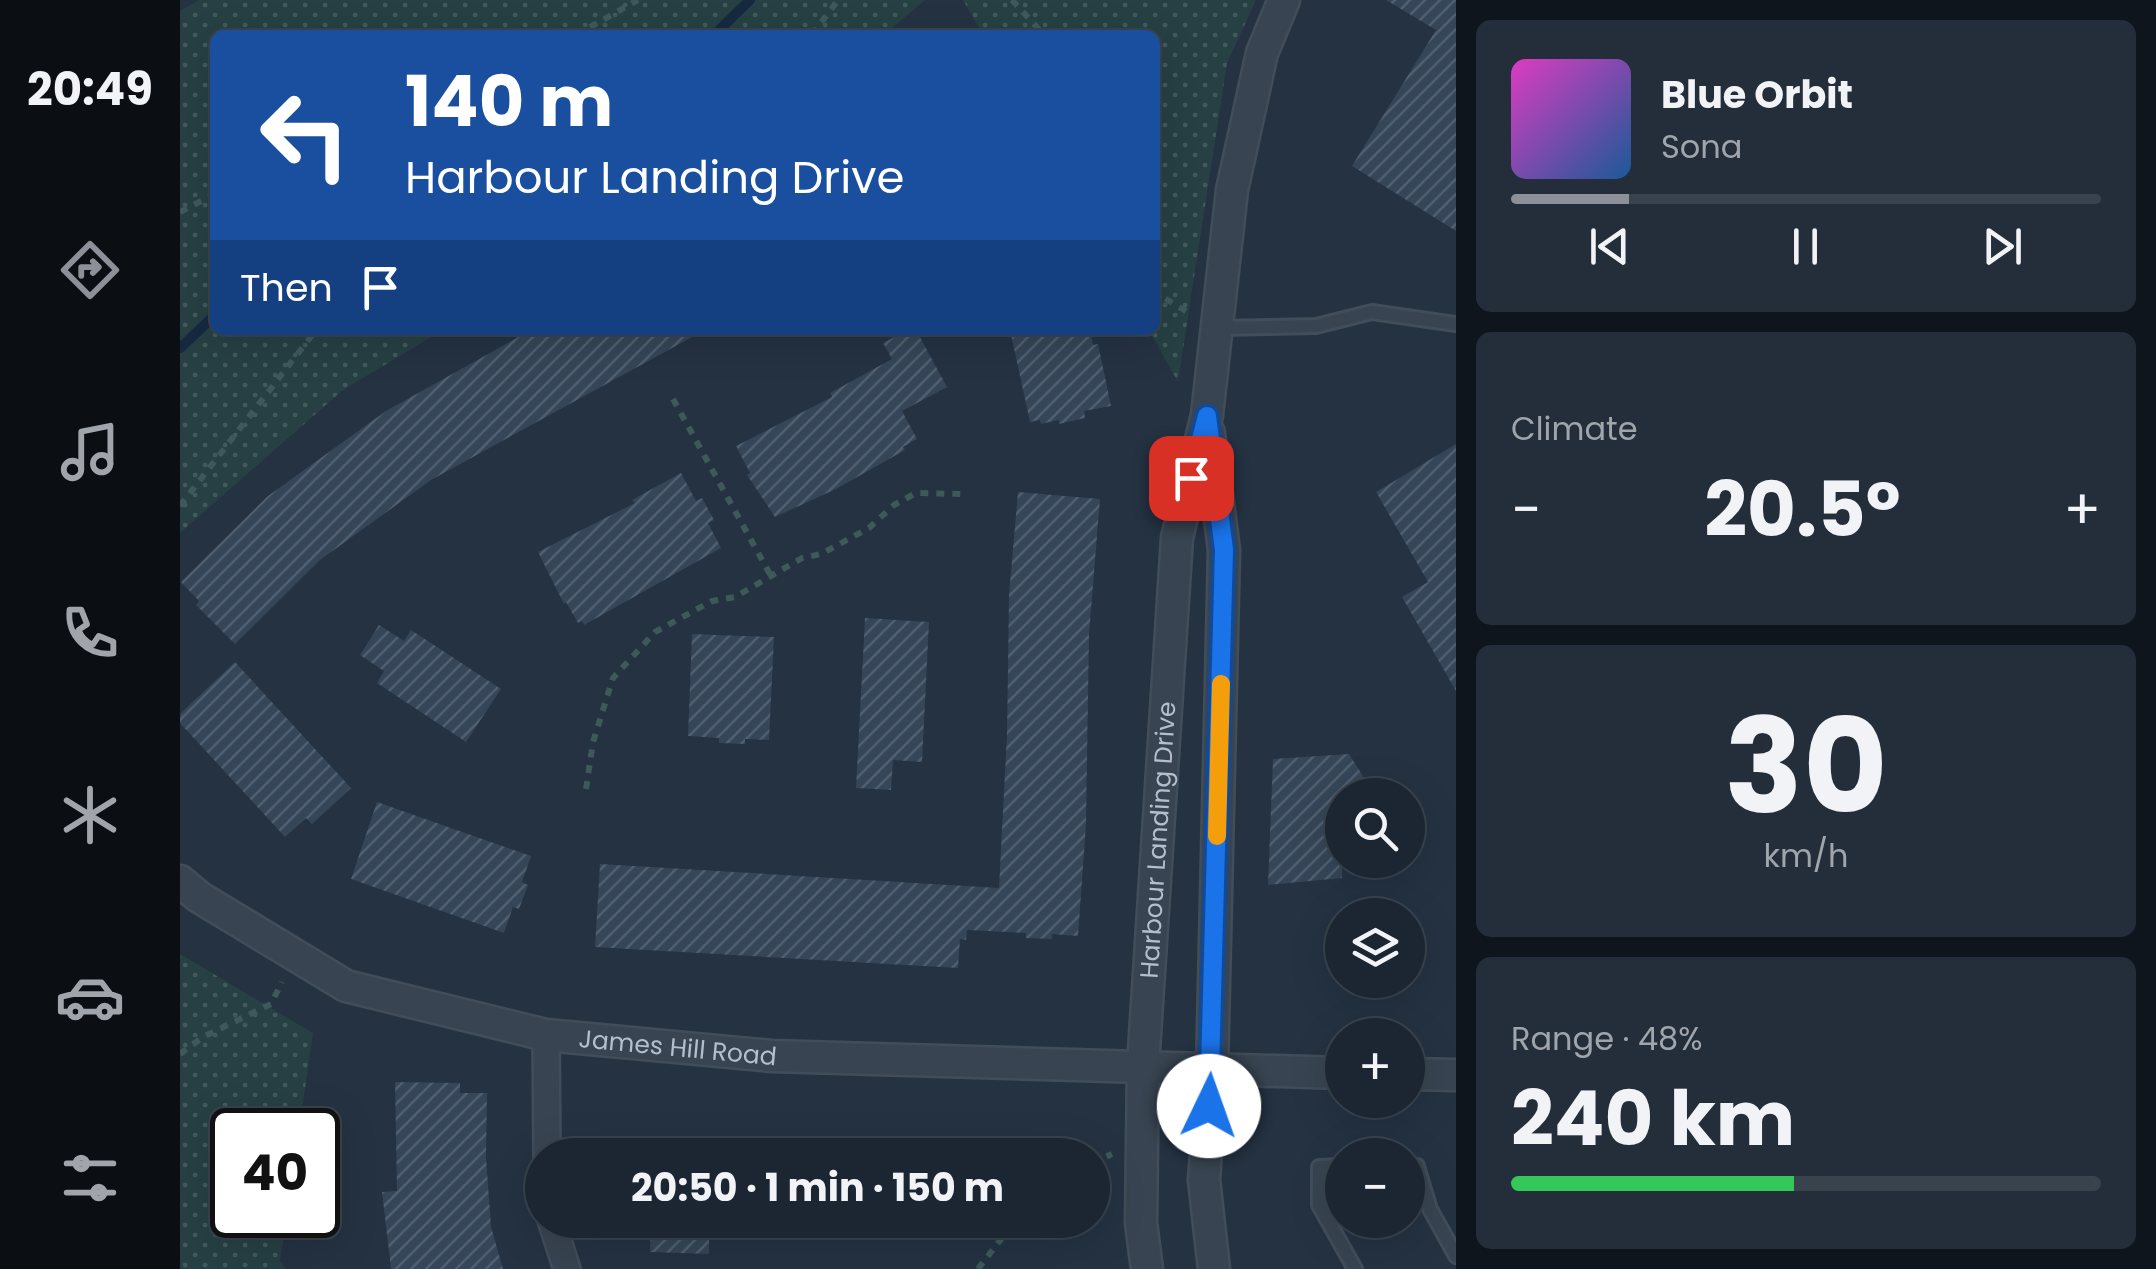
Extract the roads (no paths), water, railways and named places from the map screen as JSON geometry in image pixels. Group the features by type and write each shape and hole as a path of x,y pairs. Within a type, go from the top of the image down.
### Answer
{"street":[{"name":"Harbour Landing Drive","path":"1147,1269 1141,1223 1143,1066 1176,538 1207,416 1232,190 1262,53 1284,0"},
{"name":"Harbour Landing Drive","path":"1207,416 1224,550 1212,1070 1204,1180 1214,1269"},
{"name":"James Hill Road","path":"180,881 199,897 346,986 546,1035 772,1056 1325,1073"},
{"path":"546,1035 547,1138"},
{"path":"1425,1075 1456,1076"},
{"path":"557,1238 567,1269"}],"lane":[{"path":"1216,328 1316,326 1372,312 1456,324"},
{"path":"1325,1167 1319,1167 1320,1204 1325,1213"},
{"path":"1425,1194 1456,1256"},
{"path":"1338,1238 1355,1269"}],"waterway":[{"path":"719,30 750,0"},
{"path":"180,348 210,320"}]}
